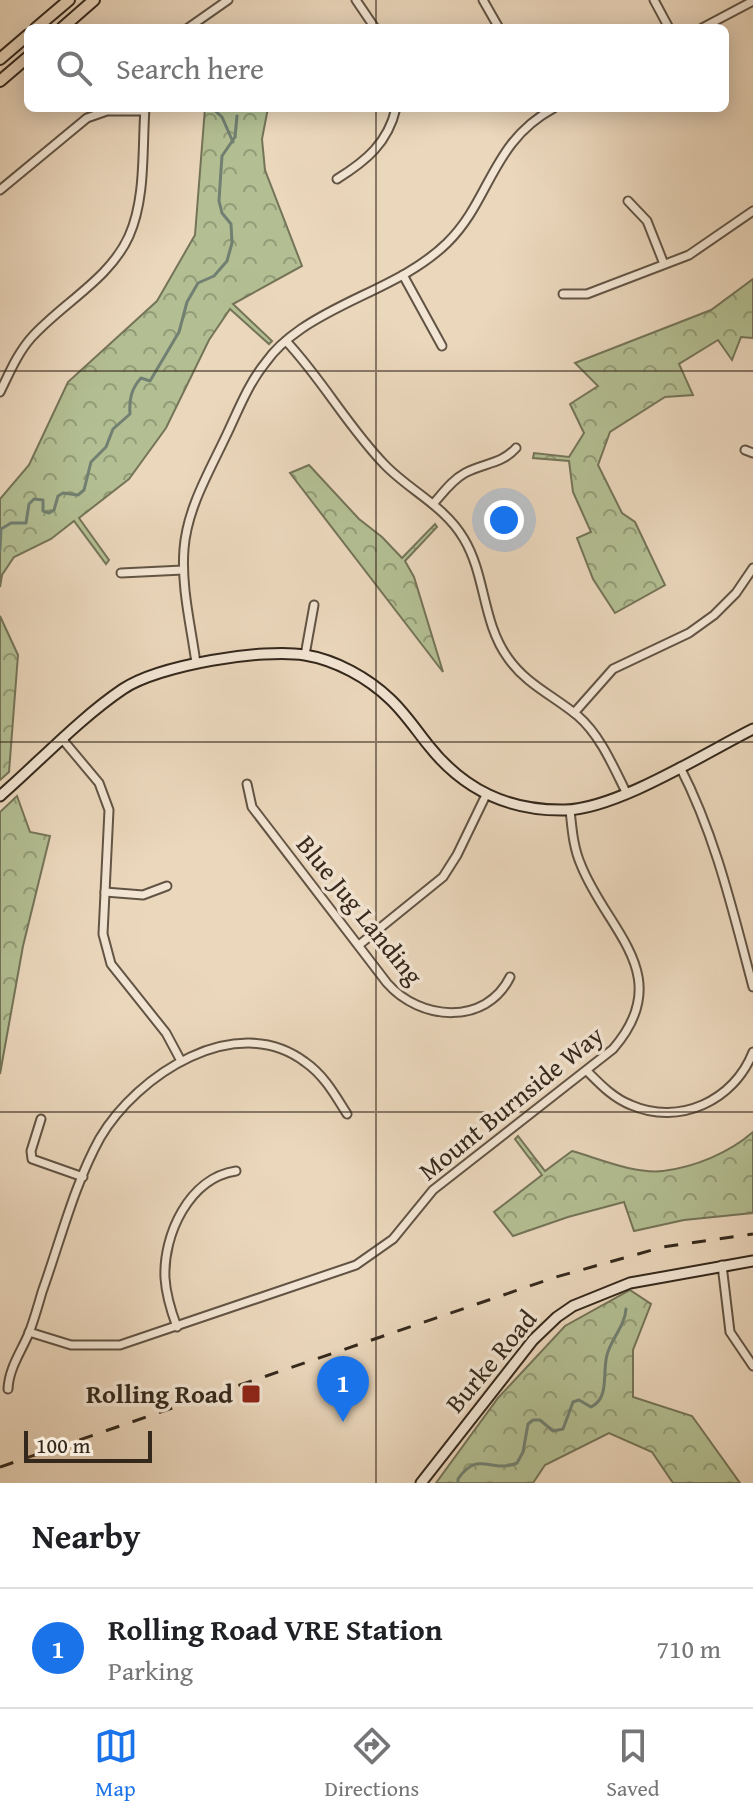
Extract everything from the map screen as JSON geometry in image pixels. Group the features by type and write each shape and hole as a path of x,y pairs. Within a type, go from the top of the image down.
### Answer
{"main road":[{"path":"41,24 69,0"},
{"path":"67,24 94,0"},
{"path":"0,59 24,38"},
{"path":"0,81 24,60"}],"street":[{"path":"194,24 228,0"},
{"path":"356,0 372,24"},
{"path":"483,0 497,24"},
{"path":"654,0 667,24"},
{"path":"710,24 753,1"},
{"path":"0,190 87,118 104,112"},
{"path":"0,392 30,339 110,264 125,243 138,203 145,112"},
{"path":"337,179 375,152 387,135 395,112"},
{"path":"196,663 183,570 186,531 200,490 253,380 286,341 316,320 403,275 434,254 457,233 504,153 542,112"},
{"path":"628,201 647,221 664,264"},
{"path":"563,294 587,294 664,264 705,245 753,211"},
{"path":"403,275 442,346"},
{"path":"286,341 384,464 447,516 466,543 494,635 507,657 525,678 574,713 596,736 626,792"},
{"path":"433,504 458,477 477,467 507,458 516,448"},
{"path":"574,713 601,679 619,664 689,633 714,615 736,593 753,568"},
{"path":"121,573 183,570"},
{"path":"305,655 314,605"},
{"path":"0,796 99,707 133,684 165,670 196,663 265,655 305,655 345,669 375,686 399,708 442,762 486,795 530,807 570,810 608,801 753,729"},
{"path":"63,740 93,774 106,800 110,824 103,934 111,964 166,1033 181,1061"},
{"path":"680,767 695,796 718,856 753,987"},
{"name":"Blue Jug Landing","path":"247,784 252,807 387,983 403,998 417,1007 440,1013 464,1012 497,997 510,977"},
{"path":"359,945 443,877 486,795"},
{"name":"Mount Burnside Way","path":"29,1332 71,1345 105,1346 134,1342 365,1260 393,1239 433,1190 613,1049 627,1031 637,1006 637,971 629,946 581,865 570,810"},
{"path":"105,892 143,895 167,886"},
{"path":"8,1389 9,1374 29,1332 83,1177 101,1137 122,1108 149,1082 181,1061 212,1049 258,1043 292,1053 315,1069 347,1114"},
{"path":"587,1071 630,1105 654,1112 679,1112 704,1105 726,1091 743,1072 753,1052"},
{"path":"41,1119 31,1151 32,1159 83,1177"},
{"path":"177,1327 165,1278 171,1235 181,1214 197,1194 216,1178 236,1171"},
{"name":"Burke Road","path":"421,1483 533,1340 557,1317 589,1298 630,1283 753,1261"},
{"path":"722,1265 730,1332 753,1366"}],"green space":[{"path":"205,112 267,112 262,139 265,170 302,266 233,304 272,341 269,344 230,309 209,340 166,428 129,479 79,518 109,560 106,564 74,521 51,539 14,557 2,575 0,587 0,499 29,465 68,382 157,301 195,235"},
{"path":"753,279 753,338 741,337 732,360 718,340 679,364 693,395 665,397 610,432 598,465 622,513 635,522 665,585 615,613 593,579 577,538 591,532 573,492 569,461 533,458 534,453 569,457 584,433 570,404 598,386 575,363 711,310"},
{"path":"309,465 359,519 402,558 435,524 437,527 405,561 414,577 443,672 290,473"},
{"path":"0,616 18,655 9,772 0,780"},
{"path":"17,796 30,832 50,836 23,946 0,1074 0,812"},
{"path":"753,1132 753,1213 684,1220 634,1231 624,1202 513,1236 494,1212 542,1175 515,1139 518,1136 545,1171 572,1151 617,1165 663,1171 711,1158"},
{"path":"630,1290 651,1304 633,1350 633,1397 692,1416 740,1483 673,1483 652,1452 609,1433 545,1465 533,1483 436,1483 498,1398 565,1326"}],"waterway":[{"path":"216,112 222,117 233,142"},
{"path":"0,550 1,529 11,523 26,523 29,504 34,499 43,500 43,511 49,513 54,510 58,496 63,493 78,495 84,490 91,462 106,447 113,429 130,414 131,395 138,382 141,378 150,381 179,332 187,302 198,283 214,276 227,261 232,243 231,224 222,213 219,201 221,170 222,156 235,137 237,116"},
{"path":"458,1483 458,1479 472,1465 508,1466 517,1463 523,1452 528,1424 533,1420 540,1420 553,1431 563,1429 573,1402 579,1400 591,1407 597,1403 603,1391 607,1355 626,1309"}],"railway":[{"path":"0,1467 556,1277 663,1247 753,1234"}],"place":[{"name":"Rolling Road","path":"251,1394"},
{"name":"Rolling Road VRE Station","path":"343,1422"}]}
